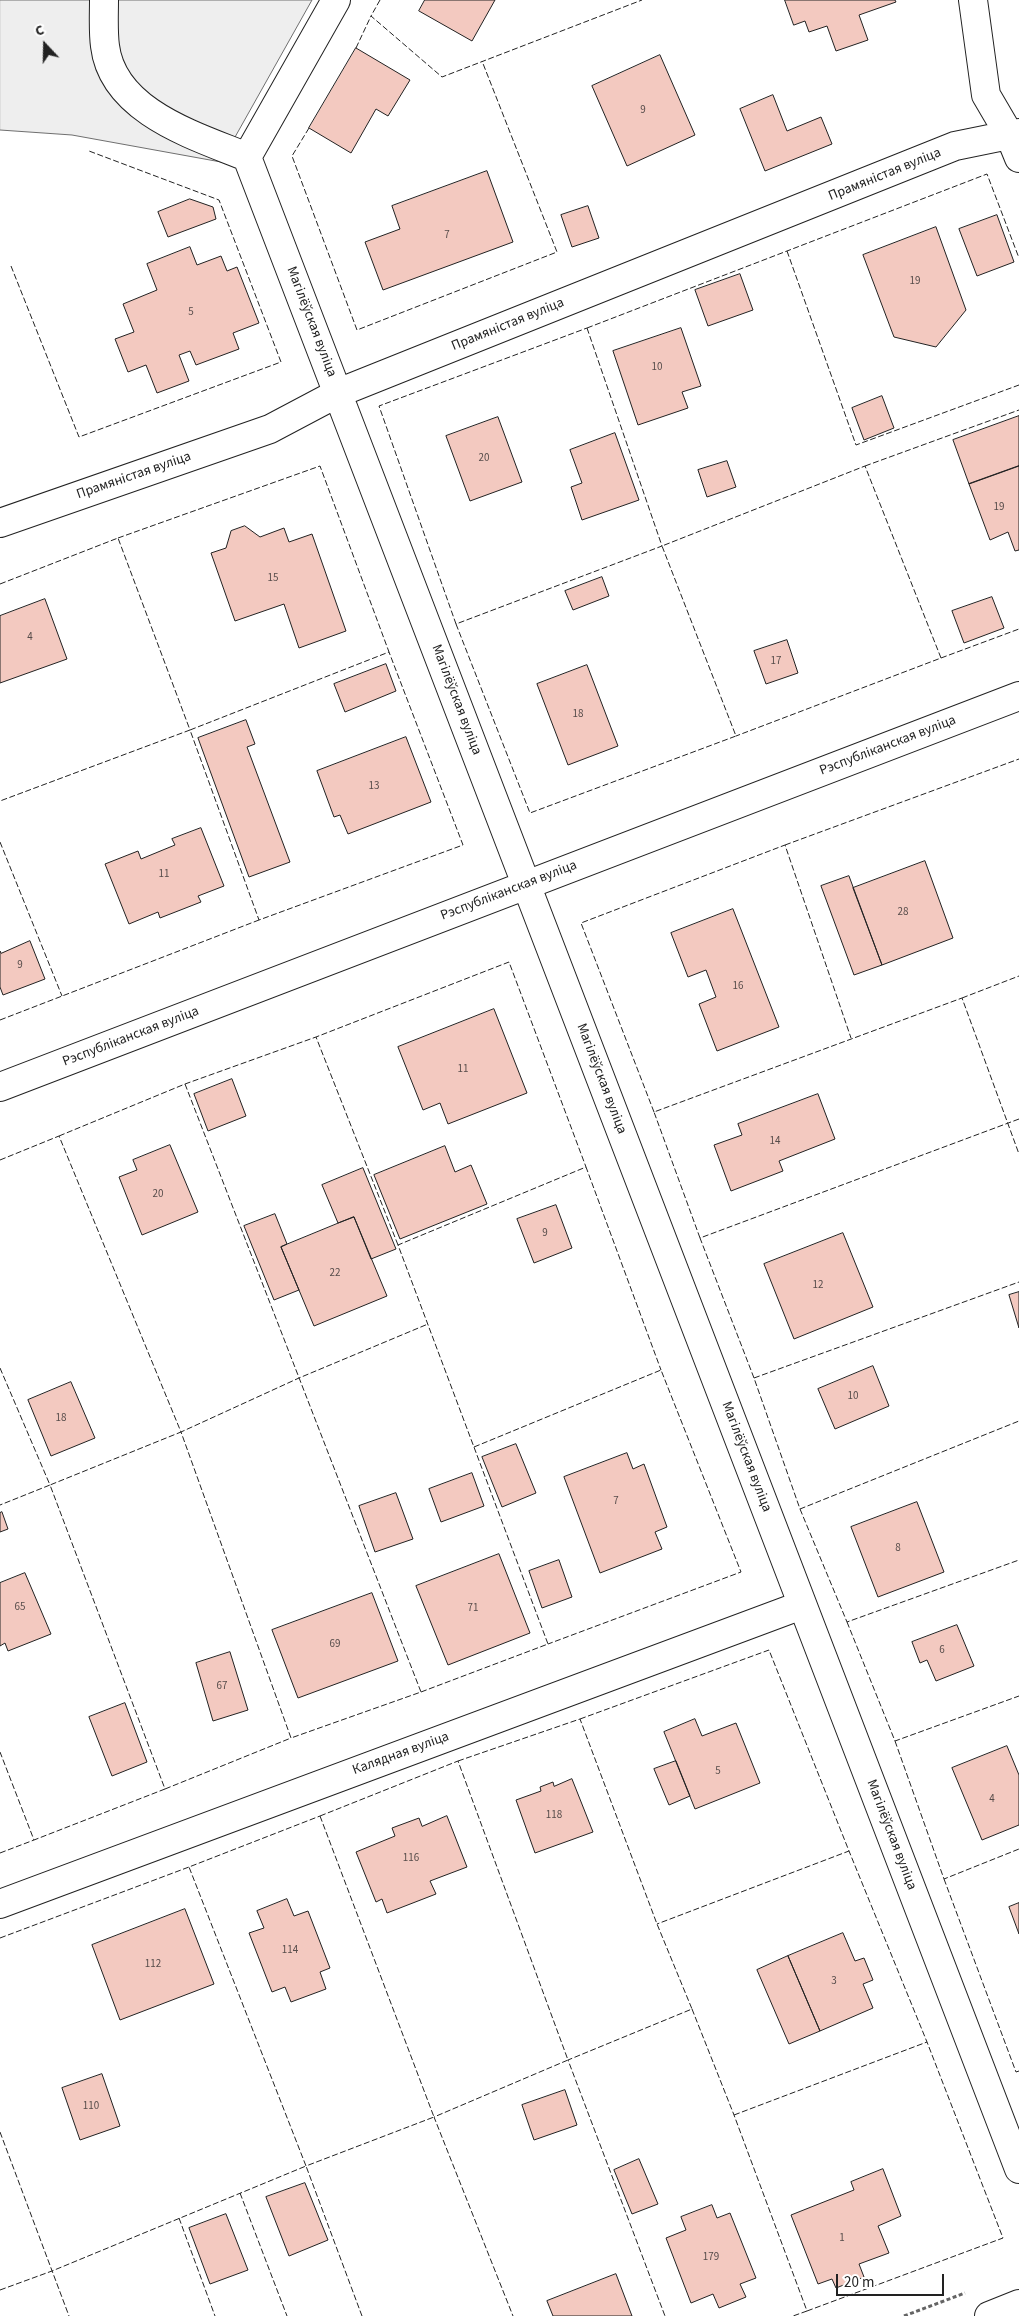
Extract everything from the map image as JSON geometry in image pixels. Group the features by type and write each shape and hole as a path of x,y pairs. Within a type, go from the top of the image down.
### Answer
{"street":[{"path":"104,0 105,48 114,73 130,96 166,124 247,157 336,0"},
{"path":"973,0 986,94 1016,142"},
{"name":"Прамяністая вуліца","path":"0,523 270,429 338,393 955,146 1016,142"},
{"name":"Магілёўская вуліца","path":"247,157 1019,2169"},
{"name":"Рэспубліканская вуліца","path":"0,1087 1019,696"},
{"name":"Калядная вуліца","path":"0,1904 802,1604"},
{"path":"988,2316 1019,2304"}],"path":[{"path":"904,2316 966,2292"}],"shaded area":[{"path":"0,0 312,0 221,162 72,135 0,130"}],"building":[{"path":"425,0 495,0 472,41 419,11"},
{"path":"785,0 895,0 896,2 859,15 868,40 836,51 827,26 809,32 805,21 794,25"},
{"path":"356,48 410,80 388,116 376,109 351,153 309,128"},
{"path":"660,55 695,135 627,166 592,86"},
{"path":"773,95 787,131 821,117 832,144 765,171 740,109"},
{"path":"487,171 513,242 383,290 365,242 400,229 392,206"},
{"path":"190,199 213,207 216,219 168,237 158,212"},
{"path":"588,206 599,238 572,247 561,215"},
{"path":"997,215 1014,262 977,276 959,229"},
{"path":"936,227 966,310 936,347 894,337 863,255"},
{"path":"190,247 197,265 221,256 227,271 237,267 259,323 233,333 239,349 196,365 190,351 179,355 189,381 157,393 146,365 128,372 115,339 134,332 123,304 157,290 147,264"},
{"path":"740,274 753,310 708,326 695,290"},
{"path":"681,328 701,386 682,392 688,408 638,425 613,351"},
{"path":"882,396 894,428 864,440 852,408"},
{"path":"1019,416 1019,466 969,484 953,440"},
{"path":"498,417 522,482 470,501 446,436"},
{"path":"615,433 639,500 582,520 571,487 582,483 570,450"},
{"path":"727,461 736,487 707,497 698,470"},
{"path":"1019,466 1019,550 1015,551 1008,532 990,540 969,484"},
{"path":"245,526 260,537 284,528 289,542 312,534 346,631 299,648 284,604 235,621 211,553 226,548 231,531"},
{"path":"602,577 609,596 573,610 565,591"},
{"path":"992,597 1004,628 964,643 952,611"},
{"path":"45,599 67,659 0,683 0,616"},
{"path":"787,640 798,673 766,684 754,651"},
{"path":"386,664 396,691 345,712 334,684"},
{"path":"587,665 618,746 568,765 537,684"},
{"path":"246,720 255,744 247,747 290,862 249,877 198,738"},
{"path":"406,737 431,802 348,834 340,815 334,817 317,771"},
{"path":"201,828 224,886 198,896 201,902 160,918 158,912 129,924 105,864 138,851 141,859 175,845 172,839"},
{"path":"925,861 953,938 882,965 853,888"},
{"path":"849,876 882,965 854,975 821,886"},
{"path":"733,909 779,1027 717,1051 699,1004 716,997 706,970 688,977 671,933"},
{"path":"30,941 45,979 3,995 0,987 0,951 1,953"},
{"path":"494,1009 527,1093 448,1124 440,1103 423,1110 398,1047"},
{"path":"232,1079 246,1116 208,1131 194,1094"},
{"path":"818,1094 835,1139 779,1161 783,1171 731,1191 714,1145 742,1135 738,1124"},
{"path":"170,1145 198,1212 142,1235 119,1177 137,1170 133,1160"},
{"path":"445,1146 455,1172 471,1165 487,1204 400,1239 374,1175"},
{"path":"363,1168 396,1249 371,1259 354,1217 338,1223 322,1185"},
{"path":"556,1205 572,1248 534,1263 517,1219"},
{"path":"275,1214 287,1244 281,1247 299,1290 274,1300 244,1226"},
{"path":"354,1217 387,1296 314,1326 281,1247"},
{"path":"843,1233 873,1307 794,1339 764,1264"},
{"path":"1019,1292 1019,1328 1009,1295"},
{"path":"873,1366 889,1406 835,1429 818,1389"},
{"path":"71,1382 95,1438 51,1456 28,1400"},
{"path":"516,1444 536,1493 502,1507 482,1457"},
{"path":"627,1453 633,1469 644,1464 667,1527 655,1532 662,1549 600,1573 564,1477"},
{"path":"472,1473 484,1506 441,1522 429,1489"},
{"path":"396,1493 413,1539 375,1552 359,1506"},
{"path":"917,1502 944,1572 878,1597 851,1527"},
{"path":"2,1512 8,1529 0,1532 0,1513"},
{"path":"499,1554 530,1633 448,1665 416,1586"},
{"path":"559,1560 572,1597 542,1608 529,1571"},
{"path":"25,1573 51,1634 8,1651 5,1643 0,1646 0,1583"},
{"path":"372,1593 398,1661 298,1698 272,1630"},
{"path":"957,1625 974,1666 936,1681 927,1660 920,1663 912,1642"},
{"path":"230,1652 248,1710 213,1721 196,1663"},
{"path":"125,1703 147,1762 112,1776 89,1717"},
{"path":"695,1719 702,1736 736,1723 760,1783 695,1809 664,1732"},
{"path":"1007,1746 1019,1775 1019,1825 982,1840 952,1768"},
{"path":"676,1761 690,1796 669,1805 654,1769"},
{"path":"572,1779 593,1832 535,1853 516,1800 541,1791 540,1787 553,1782 554,1786"},
{"path":"447,1816 467,1867 430,1881 436,1894 387,1913 382,1899 376,1902 356,1852 395,1836 392,1828 419,1818 422,1826"},
{"path":"287,1899 294,1916 308,1911 330,1968 320,1972 326,1989 291,2002 285,1987 272,1992 249,1933 264,1928 257,1911"},
{"path":"1019,1903 1019,1934 1009,1907"},
{"path":"185,1909 214,1984 120,2020 92,1945"},
{"path":"843,1933 855,1961 864,1958 873,1980 863,1984 873,2008 820,2031 788,1956"},
{"path":"788,1956 820,2031 789,2044 757,1970"},
{"path":"102,2074 120,2126 80,2140 62,2088"},
{"path":"565,2090 577,2125 534,2140 522,2105"},
{"path":"639,2159 658,2204 632,2214 614,2170"},
{"path":"883,2169 901,2216 878,2226 889,2253 859,2264 864,2277 836,2288 832,2279 818,2284 791,2215 854,2190 851,2182"},
{"path":"305,2183 328,2240 289,2256 266,2197"},
{"path":"712,2205 717,2218 730,2213 756,2278 740,2284 746,2297 719,2308 713,2294 691,2303 666,2238 686,2230 681,2217"},
{"path":"226,2214 248,2270 210,2284 189,2228"},
{"path":"616,2274 632,2316 553,2316 547,2301"}],"fence":[{"path":"380,0 371,16 442,77 642,0"},
{"path":"356,48 371,16"},
{"path":"309,128 292,156 357,330 557,252 482,61"},
{"path":"11,266 79,437 281,362 219,200 89,151"},
{"path":"587,328 987,174 1019,258"},
{"path":"787,251 856,445 1019,385"},
{"path":"587,328 662,546 456,624 379,406 587,328"},
{"path":"865,466 1019,410"},
{"path":"118,538 320,466 389,652 190,730 259,920 463,845 389,652"},
{"path":"456,624 530,813 736,736 662,546 865,466 941,658 736,736"},
{"path":"0,584 118,538 190,730 0,801"},
{"path":"941,658 1019,629"},
{"path":"785,845 1019,759"},
{"path":"0,842 62,996"},
{"path":"654,1112 581,923 785,845 851,1038"},
{"path":"0,1020 259,920"},
{"path":"398,1245 316,1037 509,962 586,1167"},
{"path":"962,998 1019,976"},
{"path":"700,1238 654,1112 962,998 1019,1154"},
{"path":"59,1136 185,1084 316,1037"},
{"path":"185,1084 421,1692 291,1738"},
{"path":"1019,1119 700,1238 754,1378 800,1509 1019,1421"},
{"path":"0,1160 59,1136 181,1432 50,1485 165,1789 34,1840 0,1752"},
{"path":"421,1692 548,1644 398,1245 586,1167 661,1370"},
{"path":"754,1378 1019,1282"},
{"path":"165,1789 291,1738 181,1432 299,1378 428,1324"},
{"path":"0,1368 50,1485 0,1505"},
{"path":"474,1447 661,1370 741,1572 548,1644"},
{"path":"800,1509 847,1622 1019,1560"},
{"path":"847,1622 895,1741 1019,1696"},
{"path":"580,1719 769,1650 849,1851 657,1924"},
{"path":"458,1761 580,1719 657,1924 692,2009 568,2060 665,2316"},
{"path":"895,1741 944,1879 1019,1849"},
{"path":"320,1816 458,1761 568,2060 434,2117 513,2316"},
{"path":"320,1816 434,2117 306,2166 189,1867 320,1816"},
{"path":"0,1853 34,1840"},
{"path":"734,2115 927,2042 849,1851"},
{"path":"0,1938 189,1867"},
{"path":"944,1879 1016,2072 1019,2071"},
{"path":"692,2009 734,2115 807,2311 793,2316"},
{"path":"807,2311 1003,2238 927,2042"},
{"path":"0,2132 69,2316"},
{"path":"0,2290 52,2271 306,2166 362,2316"},
{"path":"240,2193 287,2316"},
{"path":"179,2218 215,2316"}]}
